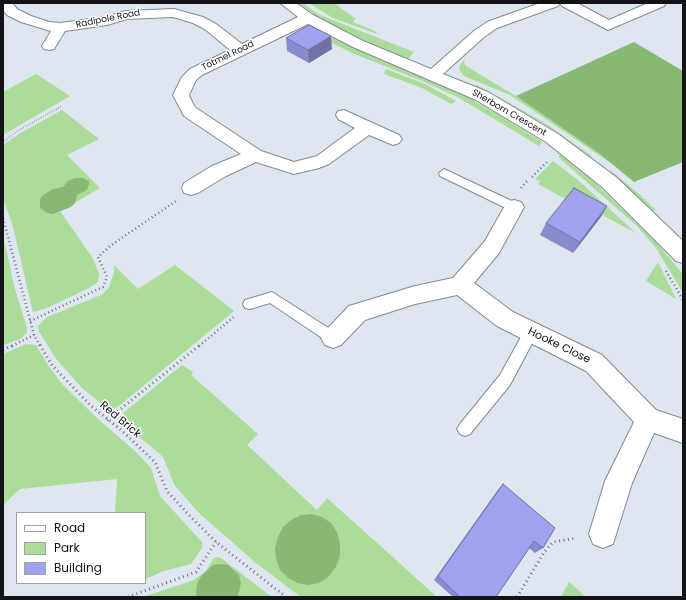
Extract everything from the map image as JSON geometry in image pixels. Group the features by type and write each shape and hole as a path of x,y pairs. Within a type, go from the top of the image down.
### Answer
{"street":[{"name":"Radipole Road","path":"5,3 12,12 26,19 48,26 60,27 106,21 126,15 174,12 198,20 211,27 240,50"},
{"name":"Sherborn Crescent","path":"287,3 308,18 358,44 482,96 552,138 609,182 679,246"},
{"path":"433,75 479,34 492,25 553,3"},
{"path":"567,3 624,36"},
{"path":"608,26 659,3"},
{"name":"Totmel Road","path":"308,18 196,72 186,82 181,95 182,101 190,112 255,156 294,168 308,166 323,160 367,128"},
{"name":"Radipole Road","path":"50,46 60,27"},
{"path":"344,116 393,139"},
{"path":"191,188 219,171 255,156"},
{"path":"333,338 357,313 414,295 460,285 492,247 514,207"},
{"name":"Hooke Close","path":"460,285 505,319 594,363 648,419 683,431"},
{"path":"603,534 619,481 648,419"}],"lane":[{"path":"444,173 514,207"},
{"path":"250,304 272,297 333,338"},
{"path":"465,429 505,380 531,332"}],"path":[{"path":"3,142 19,130 62,106"},
{"path":"532,177 553,156"},
{"path":"30,321 103,287 107,277 98,257 110,246 173,204 191,188"},
{"name":"Red Brick","path":"3,218 34,335 51,364 63,378 107,420 155,462 167,491 216,542 286,597"},
{"path":"662,266 683,300"},
{"path":"107,420 250,304"},
{"path":"3,350 34,335"},
{"path":"517,597 545,551 553,542 603,534"},
{"path":"128,597 181,580 196,572 216,542"}],"green space":[{"path":"298,3 303,3 318,14 414,52 408,59 345,32 315,15"},
{"path":"309,3 334,3 356,19 353,22 375,31 377,34 333,18"},
{"path":"318,32 464,95 542,142 539,146 459,98 427,83 352,53 322,38"},
{"path":"634,42 683,71 683,162 634,182 600,154 516,96"},
{"path":"465,59 464,63 466,66 516,96 621,170 510,95 464,76 459,67"},
{"path":"386,69 425,84 456,101 451,104 422,88 384,74"},
{"path":"36,74 70,96 3,135 3,92"},
{"path":"477,85 545,123 593,157 590,158 544,124 476,86"},
{"path":"62,110 99,139 67,155 100,188 60,211 92,257 99,273 98,282 89,288 47,308 33,312 13,227 3,198 3,145 22,132"},
{"path":"561,155 588,176 656,242 683,274 683,293 656,248 637,226 559,158 558,156"},
{"path":"553,161 579,181 636,233 602,215 600,218 538,184 540,181 535,179"},
{"path":"611,171 656,210 652,211 609,172"},
{"path":"75,178 83,178 89,181 89,184 87,190 77,195 75,203 71,207 53,214 47,213 40,208 40,200 42,196 53,189 63,187 68,181"},
{"path":"3,235 14,286 27,328 27,333 20,339 3,345"},
{"path":"658,262 676,299 646,281"},
{"path":"114,265 138,289 175,265 234,311 119,406 113,409 103,405 82,388 57,360 38,330 38,326 47,317 101,295 109,288 114,272"},
{"path":"26,344 36,345 62,384 97,418 138,454 151,468 160,496 202,542 202,548 191,564 164,571 146,579 146,512 115,512 117,479 20,489 3,505 3,354"},
{"path":"182,365 193,372 191,375 258,434 247,445 317,510 327,498 437,597 301,597 256,563 200,514 175,486 163,457 122,422 123,413"},
{"path":"312,514 322,517 331,523 337,532 340,544 340,556 336,567 328,577 319,583 308,585 297,583 288,578 280,570 276,559 275,548 283,527 291,520 301,515"},
{"path":"217,557 221,558 272,597 143,597 194,580 206,571 213,559"},
{"path":"213,565 228,565 239,575 241,583 238,597 196,597 197,584 201,576"},
{"path":"569,582 584,595 583,597 561,597"}],"building":[{"path":"309,25 331,36 308,50 286,38"},
{"path":"574,188 607,206 580,242 546,223"},
{"path":"503,484 555,528 543,548 534,541 496,597 460,597 438,576"}]}
